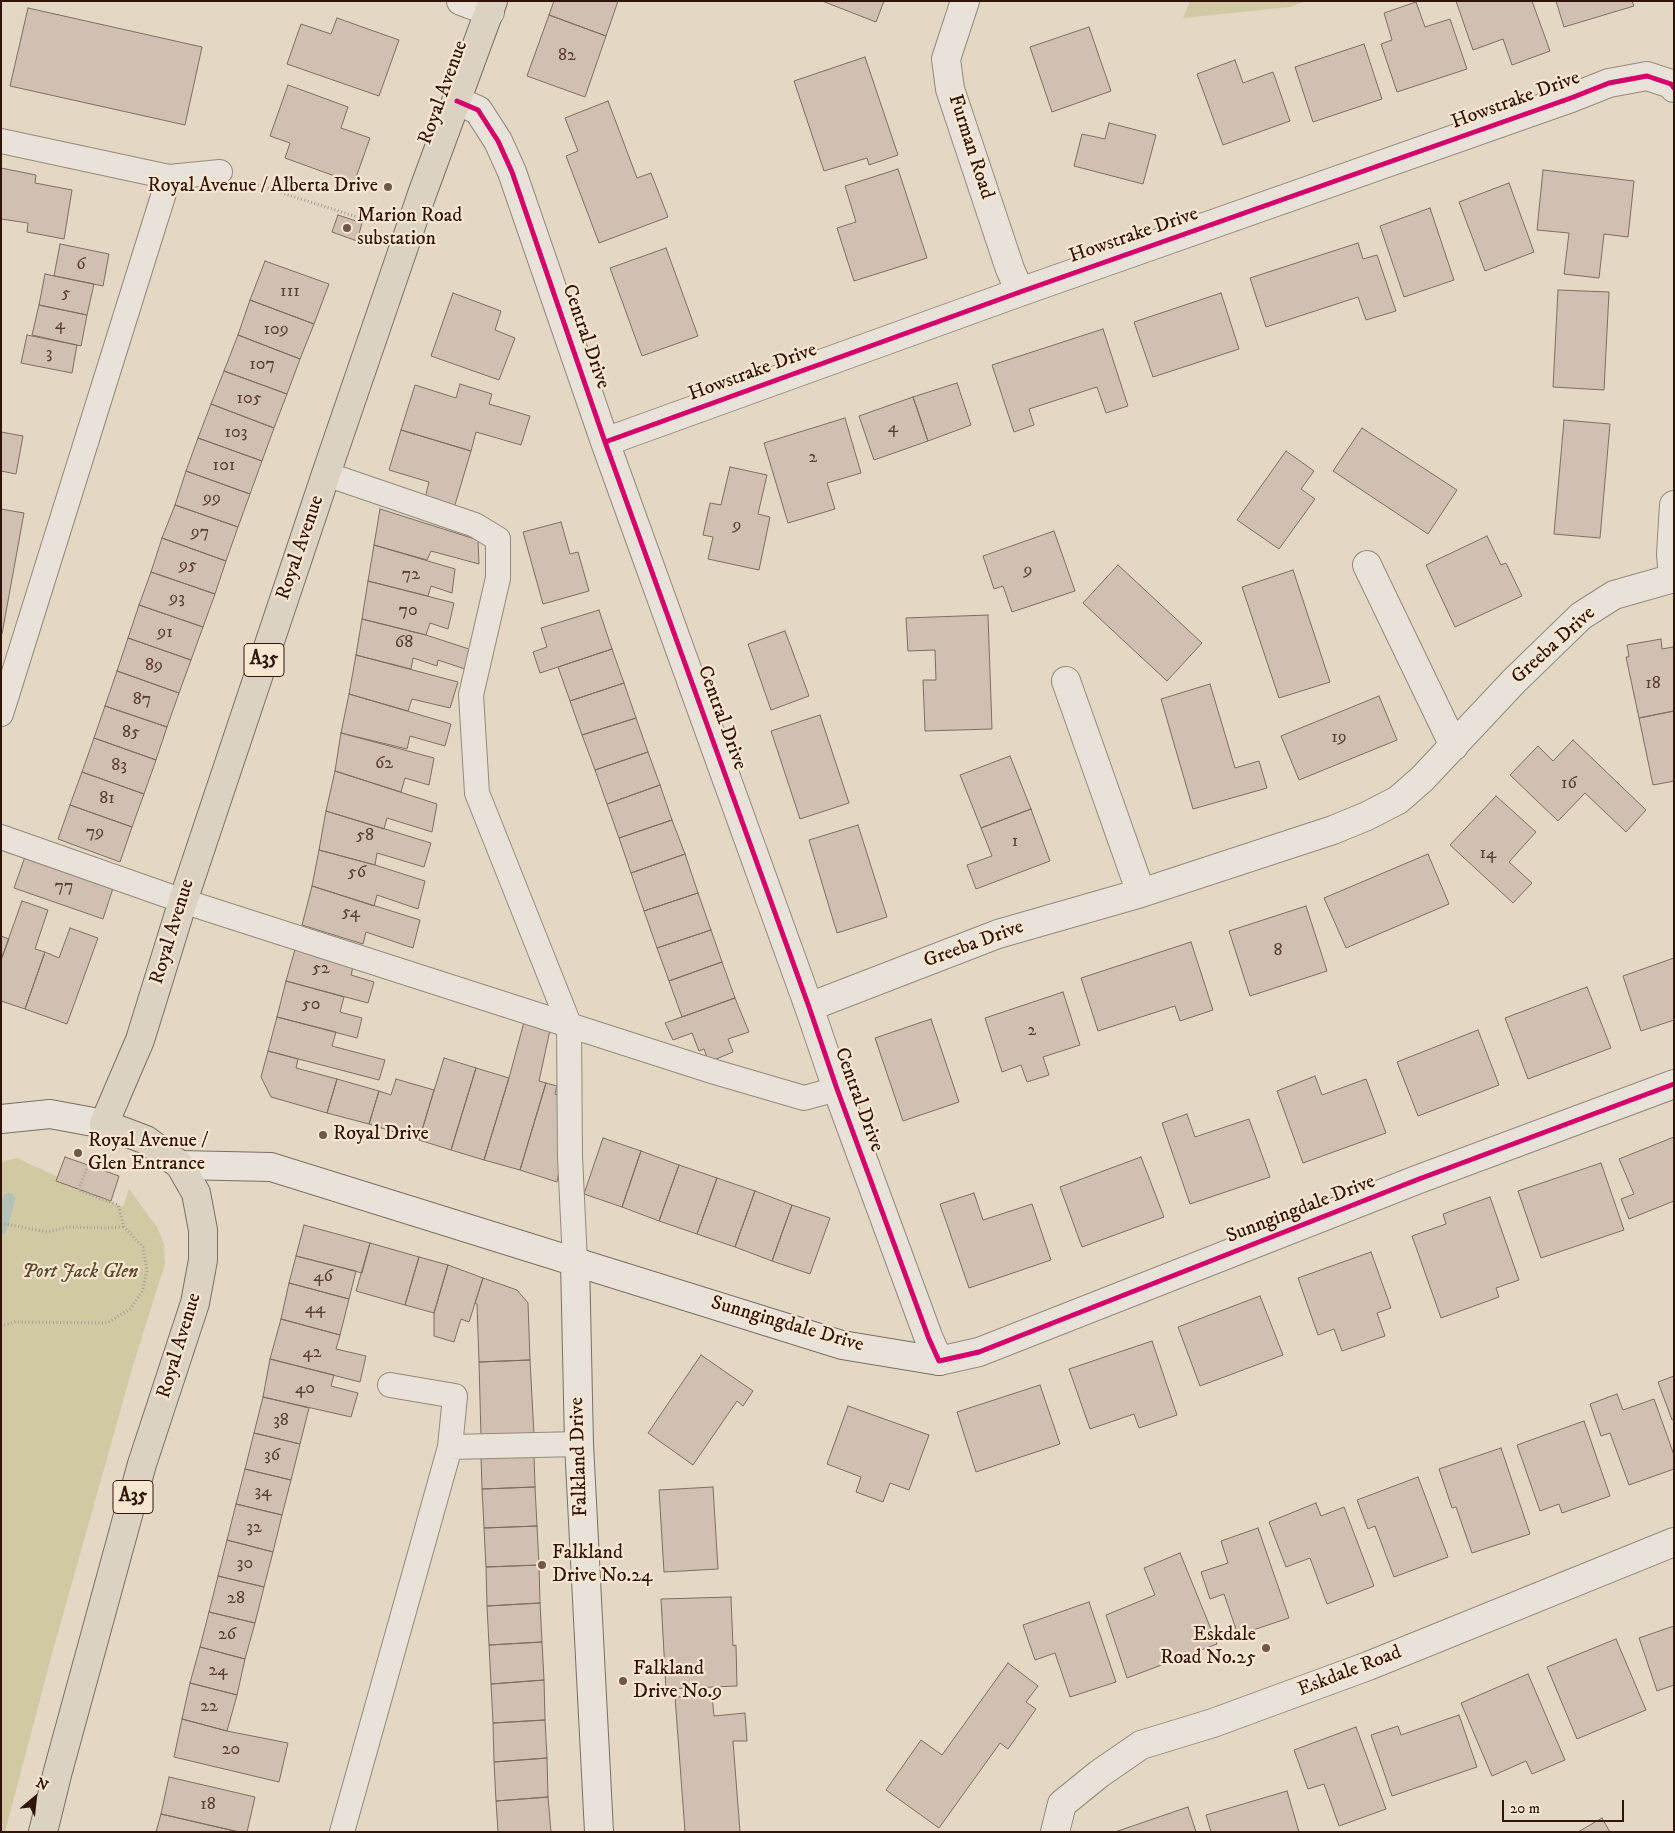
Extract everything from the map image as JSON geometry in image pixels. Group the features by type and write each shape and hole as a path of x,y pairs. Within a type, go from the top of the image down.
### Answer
{"main road":[{"name":"Royal Avenue","path":"43,1832 142,1464 194,1303 204,1260 203,1230 196,1193 180,1165 146,1140 104,1124 140,1040 182,901 326,474 422,194 491,7"}],"street":[{"path":"461,1 491,7"},
{"name":"Furman Road","path":"965,1 946,59 950,89 1010,269 1020,292"},
{"name":"Howstrake Drive","path":"605,442 1020,292 1561,102 1609,83 1647,76 1671,84 1674,88"},
{"name":"Central Drive","path":"457,101 478,110 498,141 512,172 605,442 837,1089 929,1339 939,1361"},
{"path":"1673,578 1670,554 1674,505"},
{"path":"1367,565 1454,746"},
{"name":"Greeba Drive","path":"809,1007 998,934 1141,893 1333,830 1367,816 1398,800 1422,779 1514,681 1581,616 1614,595 1673,578"},
{"path":"1066,681 1141,893"},
{"name":"Sunngingdale Drive","path":"575,1261 842,1345 939,1361 979,1352 1419,1179 1674,1084"},
{"path":"2,1118 50,1114 104,1124"},
{"path":"180,1165 272,1167 575,1261"},
{"name":"Falkland Drive","path":"575,1261 579,1444 599,1832"},
{"name":"Eskdale Road","path":"1055,1832 1062,1804 1099,1774 1141,1745 1214,1722 1368,1666 1674,1542"}],"lane":[{"path":"1,142 170,177 220,172"},
{"path":"1,714 170,177"},
{"path":"326,474 475,524 498,539 498,578 471,695 477,793 569,1024 570,1157 575,1261"},
{"path":"1,837 182,901 715,1072 804,1098 837,1089"},
{"path":"342,1832 450,1447 455,1396 390,1385"},
{"path":"450,1447 579,1444"}],"path":[{"path":"220,172 409,234"},
{"path":"1,1326 14,1322 106,1322 130,1309 142,1292 147,1271 143,1247 124,1227 118,1205 78,1190 104,1124"},
{"path":"1,1223 13,1227 48,1232 68,1227 124,1227"}],"green space":[{"path":"1190,1 1306,1 1290,7 1183,18"},
{"name":"Port Jack Glen","path":"17,1158 123,1207 129,1189 157,1227 164,1244 165,1264 134,1362 52,1654 5,1832 1,1832 1,1162"}],"building":[{"path":"554,1 618,1 606,36 549,15"},
{"path":"822,1 884,1 876,22"},
{"path":"1456,1 1532,1 1550,51 1512,65 1503,39 1473,50"},
{"path":"1556,1 1632,1 1634,6 1564,27"},
{"path":"1416,2 1425,27 1450,19 1467,69 1397,92 1381,44 1392,40 1384,13"},
{"path":"28,8 202,47 185,125 10,86"},
{"path":"549,15 606,36 585,97 527,76"},
{"path":"337,18 399,40 379,96 287,64 301,24 331,34"},
{"path":"1089,27 1111,91 1052,112 1030,47"},
{"path":"1364,44 1382,99 1313,122 1295,67"},
{"path":"865,57 898,155 869,165 867,158 824,171 794,81"},
{"path":"1235,60 1243,83 1273,72 1290,121 1223,145 1197,74"},
{"path":"288,85 348,107 341,128 370,138 354,183 285,158 290,143 270,136"},
{"path":"608,101 637,178 651,173 668,217 599,243 566,156 578,151 565,118"},
{"path":"1109,123 1156,135 1143,184 1074,166 1082,134 1105,139"},
{"path":"1,168 36,175 35,183 72,190 64,239 27,232 28,223 1,219"},
{"path":"898,169 927,258 854,281 837,228 856,222 845,186"},
{"path":"1543,170 1634,181 1628,237 1604,234 1599,278 1564,274 1569,233 1537,230"},
{"path":"1509,183 1534,252 1485,271 1459,202"},
{"path":"1430,208 1454,280 1404,297 1380,226"},
{"name":"Marion Road substation","path":"338,215 362,223 357,241 332,232"},
{"path":"1358,243 1363,259 1377,255 1396,311 1366,320 1358,297 1266,327 1250,278"},
{"path":"60,244 109,254 103,286 54,276"},
{"path":"666,248 698,336 642,356 610,268"},
{"path":"265,261 329,284 314,324 250,300"},
{"path":"45,274 94,284 87,315 39,305"},
{"path":"1558,290 1609,292 1604,390 1553,387"},
{"path":"453,293 501,311 495,330 515,338 499,380 431,356"},
{"path":"1221,293 1239,349 1153,377 1134,322"},
{"path":"250,300 314,324 300,359 238,335"},
{"path":"39,305 87,315 81,346 32,335"},
{"path":"1103,329 1128,406 1106,413 1097,387 1029,409 1034,425 1014,432 992,365"},
{"path":"27,335 77,345 72,373 21,363"},
{"path":"238,335 300,359 287,394 224,371"},
{"path":"224,371 287,394 274,428 211,404"},
{"path":"957,383 971,425 928,441 913,397"},
{"path":"460,384 492,394 489,404 530,416 521,445 476,432 471,451 401,430 415,385 456,398"},
{"path":"913,397 928,441 874,460 859,416"},
{"path":"211,404 274,428 262,461 198,438"},
{"path":"845,418 861,473 827,483 835,509 788,523 764,443"},
{"path":"1564,420 1610,424 1600,538 1554,534"},
{"path":"1362,428 1457,490 1428,534 1333,471"},
{"path":"401,430 471,451 454,508 425,498 429,482 389,470"},
{"path":"1,432 23,436 16,474 1,471"},
{"path":"198,438 262,461 250,494 186,471"},
{"path":"1286,451 1314,471 1301,489 1315,499 1279,549 1237,520"},
{"path":"730,467 767,475 758,514 770,517 759,570 708,559 713,537 703,535 710,503 721,505"},
{"path":"186,471 250,494 238,527 175,505"},
{"path":"175,505 238,527 226,561 162,538"},
{"path":"1,509 24,513 2,634 1,634"},
{"path":"380,509 478,540 479,564 431,551 427,560 374,545"},
{"path":"561,522 570,554 578,552 589,591 543,604 523,532"},
{"path":"1054,531 1075,591 1012,612 1003,586 994,589 983,556"},
{"path":"1487,536 1501,565 1506,563 1522,596 1455,627 1426,565"},
{"path":"162,538 226,561 215,594 151,572"},
{"path":"374,545 455,569 452,593 431,586 428,596 368,581"},
{"path":"1118,565 1202,643 1167,681 1083,603"},
{"path":"1293,570 1330,682 1279,698 1242,587"},
{"path":"151,572 215,594 203,627 139,605"},
{"path":"368,581 454,603 448,629 430,623 426,635 362,619"},
{"path":"139,605 203,627 191,660 128,638"},
{"path":"599,610 612,649 540,673 533,652 547,647 541,628"},
{"path":"988,615 992,729 925,731 923,680 936,680 935,650 908,651 906,618"},
{"path":"362,619 426,635 472,650 468,670 438,660 437,666 413,658 411,669 356,655"},
{"path":"785,631 809,696 771,710 748,644"},
{"path":"128,638 191,660 179,693 117,671"},
{"path":"1661,639 1662,649 1673,647 1674,652 1674,711 1639,718 1626,657 1629,657 1627,645"},
{"path":"612,649 624,683 570,701 558,667"},
{"path":"356,655 458,682 450,708 412,699 408,711 349,694"},
{"path":"117,671 179,693 167,727 105,706"},
{"path":"624,683 636,718 582,735 570,701"},
{"path":"1210,684 1235,768 1259,761 1267,788 1193,809 1161,699"},
{"path":"349,694 451,724 445,746 410,736 407,749 341,733"},
{"path":"1379,696 1397,740 1299,780 1281,736"},
{"path":"105,706 167,727 156,760 94,738"},
{"path":"1674,711 1674,781 1653,785 1639,718"},
{"path":"820,715 849,803 800,819 771,731"},
{"path":"636,718 648,752 595,770 582,735"},
{"path":"341,733 434,758 429,785 405,778 401,792 335,771"},
{"path":"94,738 156,760 144,794 82,772"},
{"path":"1573,740 1646,810 1626,832 1585,793 1558,821 1510,775 1538,746 1553,761"},
{"path":"648,752 660,785 607,804 595,770"},
{"path":"1010,756 1031,809 981,828 960,775"},
{"path":"335,771 437,804 432,832 387,818 384,829 326,811"},
{"path":"82,772 144,794 132,827 70,805"},
{"path":"660,785 672,820 619,838 607,804"},
{"path":"1496,796 1536,832 1509,862 1532,883 1513,903 1450,845"},
{"path":"70,805 132,827 120,862 58,839"},
{"path":"1031,809 1050,861 976,889 967,865 992,856 981,828"},
{"path":"326,811 431,843 424,867 377,853 375,865 319,850"},
{"path":"672,820 685,854 631,873 619,838"},
{"path":"858,825 887,917 837,933 809,840"},
{"path":"319,850 425,881 418,909 377,895 374,906 312,886"},
{"path":"26,854 114,885 103,919 14,888"},
{"path":"685,854 698,893 644,911 631,873"},
{"path":"1428,854 1449,904 1346,948 1324,898"},
{"path":"312,886 420,920 413,948 366,932 363,944 302,925"},
{"path":"698,893 711,930 657,948 644,911"},
{"path":"22,901 48,910 35,949 45,952 25,1009 1,1001 1,960"},
{"path":"1306,906 1327,971 1250,996 1229,931"},
{"path":"70,928 98,938 67,1024 25,1009 45,952 59,958"},
{"path":"711,930 722,962 669,981 657,948"},
{"path":"1,936 9,939 1,960"},
{"path":"1191,942 1213,1010 1180,1021 1175,1006 1098,1031 1081,978"},
{"path":"296,946 354,963 351,975 374,982 368,1003 286,981"},
{"path":"1674,958 1674,1020 1641,1031 1623,976"},
{"path":"722,962 735,998 682,1017 669,981"},
{"path":"286,981 344,997 340,1012 362,1018 357,1038 277,1017"},
{"path":"1587,987 1611,1048 1528,1079 1505,1018"},
{"path":"1063,992 1080,1045 1043,1057 1049,1075 1027,1082 1021,1065 1002,1072 985,1018"},
{"path":"735,998 749,1032 728,1039 733,1052 709,1062 704,1049 699,1051 692,1033 673,1040 665,1023"},
{"path":"277,1017 336,1032 332,1046 385,1060 379,1080 268,1051"},
{"path":"931,1019 959,1102 903,1121 875,1038"},
{"path":"524,1022 550,1030 539,1081 546,1083 520,1170 484,1160"},
{"path":"1478,1030 1499,1085 1418,1116 1397,1062"},
{"path":"268,1051 298,1059 296,1068 337,1079 327,1113 271,1097 261,1077"},
{"path":"444,1058 476,1068 451,1150 419,1140"},
{"path":"476,1068 509,1078 484,1160 451,1150"},
{"path":"1315,1076 1322,1095 1366,1079 1386,1133 1303,1163 1277,1091"},
{"path":"337,1079 379,1091 369,1124 327,1113"},
{"path":"396,1079 434,1090 419,1140 369,1124 379,1091 391,1095"},
{"path":"546,1083 557,1086 555,1094 563,1097 562,1156 557,1182 520,1170"},
{"path":"1187,1114 1195,1137 1249,1119 1270,1177 1190,1204 1162,1123"},
{"path":"1674,1137 1674,1201 1629,1219 1621,1199 1634,1194 1619,1159"},
{"path":"603,1138 641,1151 622,1207 584,1194"},
{"path":"641,1151 679,1165 659,1221 622,1207"},
{"path":"65,1157 119,1176 111,1201 56,1181"},
{"path":"1141,1157 1164,1217 1082,1247 1060,1187"},
{"path":"1601,1163 1624,1230 1541,1258 1518,1191"},
{"path":"679,1165 717,1178 697,1234 659,1221"},
{"path":"717,1178 755,1191 735,1247 697,1234"},
{"path":"755,1191 792,1205 772,1261 735,1247"},
{"path":"974,1193 983,1220 1032,1204 1051,1260 969,1288 940,1204"},
{"path":"1490,1197 1519,1280 1496,1288 1499,1297 1441,1318 1412,1236 1446,1224 1443,1214"},
{"path":"792,1205 830,1218 810,1274 772,1261"},
{"path":"304,1225 370,1243 362,1273 296,1256"},
{"path":"370,1243 419,1257 405,1305 356,1291"},
{"path":"1371,1252 1391,1308 1377,1313 1385,1336 1342,1351 1334,1329 1318,1335 1298,1278"},
{"path":"296,1256 356,1271 349,1299 289,1283"},
{"path":"419,1257 448,1265 434,1313 405,1305"},
{"path":"448,1265 483,1278 469,1322 461,1319 454,1342 434,1336 434,1313"},
{"path":"483,1278 517,1290 528,1303 530,1360 479,1362 477,1304 475,1303"},
{"path":"289,1283 349,1299 340,1335 281,1319"},
{"path":"1260,1296 1283,1355 1200,1386 1178,1327"},
{"path":"281,1319 340,1335 336,1349 366,1356 360,1382 270,1359"},
{"path":"1152,1341 1177,1415 1139,1428 1134,1414 1090,1429 1069,1369"},
{"path":"701,1355 753,1391 743,1406 737,1401 693,1465 648,1433"},
{"path":"270,1359 334,1375 331,1386 358,1393 351,1417 263,1397"},
{"path":"530,1360 534,1435 481,1437 479,1362"},
{"path":"1674,1376 1674,1419 1672,1420 1658,1382"},
{"path":"1040,1385 1060,1444 976,1472 957,1412"},
{"path":"1617,1394 1623,1410 1654,1399 1674,1455 1674,1469 1629,1485 1610,1433 1601,1436 1590,1404"},
{"path":"263,1397 309,1408 300,1444 254,1433"},
{"path":"848,1406 929,1435 909,1490 890,1483 883,1502 856,1492 861,1477 827,1464"},
{"path":"1584,1421 1610,1496 1562,1513 1559,1504 1540,1511 1517,1445"},
{"path":"254,1433 300,1444 291,1480 245,1469"},
{"path":"1501,1448 1530,1534 1472,1553 1456,1507 1452,1508 1439,1469"},
{"path":"534,1455 535,1487 482,1489 481,1456"},
{"path":"245,1469 291,1480 282,1515 236,1504"},
{"path":"1418,1477 1448,1557 1394,1577 1375,1526 1368,1529 1357,1500"},
{"path":"535,1487 537,1526 484,1528 482,1489"},
{"path":"713,1487 718,1569 664,1572 659,1490"},
{"path":"1316,1503 1321,1516 1344,1507 1374,1586 1327,1604 1310,1558 1286,1567 1269,1522"},
{"path":"236,1504 282,1515 273,1552 227,1540"},
{"path":"537,1526 539,1565 486,1567 484,1528"},
{"path":"1258,1528 1289,1618 1238,1635 1224,1594 1210,1599 1201,1572 1228,1563 1221,1541"},
{"path":"227,1540 273,1552 264,1587 218,1576"},
{"path":"1180,1553 1217,1644 1127,1678 1106,1615 1155,1595 1144,1568"},
{"path":"539,1565 540,1603 487,1606 486,1567"},
{"path":"218,1576 264,1587 255,1623 209,1612"},
{"path":"731,1597 733,1646 736,1645 737,1686 666,1689 661,1599"},
{"path":"1089,1602 1116,1682 1070,1697 1055,1653 1035,1660 1023,1625"},
{"path":"540,1603 542,1642 489,1645 487,1606"},
{"path":"209,1612 255,1623 245,1659 200,1647"},
{"path":"1674,1626 1674,1685 1657,1691 1639,1638"},
{"path":"1616,1639 1646,1710 1577,1739 1547,1667"},
{"path":"542,1642 544,1680 491,1684 489,1645"},
{"path":"200,1647 245,1659 237,1695 190,1683"},
{"path":"1008,1663 1038,1686 1026,1702 1036,1709 1008,1749 1000,1743 939,1828 886,1790 921,1740 942,1755"},
{"path":"1528,1674 1565,1760 1532,1774 1526,1761 1492,1776 1461,1703"},
{"path":"544,1680 545,1720 493,1723 491,1684"},
{"path":"190,1683 237,1695 227,1731 182,1719"},
{"path":"712,1695 714,1716 745,1713 747,1741 733,1741 740,1832 685,1832 675,1697"},
{"path":"1459,1715 1477,1767 1392,1796 1371,1735 1398,1726 1401,1735"},
{"path":"182,1719 227,1731 288,1743 279,1782 174,1757"},
{"path":"545,1720 547,1758 494,1762 493,1723"},
{"path":"1356,1727 1386,1809 1339,1826 1324,1784 1308,1789 1294,1750"},
{"path":"547,1758 548,1797 496,1801 494,1762"},
{"path":"169,1777 255,1797 247,1832 239,1832 161,1814"},
{"path":"1287,1791 1299,1832 1211,1832 1206,1815"},
{"path":"548,1797 551,1832 498,1832 496,1801"},
{"path":"1188,1807 1196,1832 1115,1832"},
{"path":"161,1814 239,1832 156,1832"},
{"path":"1602,1818 1610,1832 1578,1832"}],"waterway":[{"path":"1,1229 9,1199"}],"cycle path":[{"path":"605,442 1020,292 1609,83 1647,76 1671,84 1674,88"},
{"path":"457,101 478,110 498,141 512,172 605,442 837,1089 929,1339 939,1361 979,1352 1419,1179 1674,1084"}],"place":[{"name":"Royal Avenue / Alberta Drive","path":"388,187"},
{"name":"Marion Road substation","path":"347,228"},
{"name":"Royal Drive","path":"323,1135"},
{"name":"Royal Avenue / Glen Entrance","path":"78,1153"},
{"name":"Falkland Drive No.24","path":"542,1565"},
{"name":"Eskdale Road No.25","path":"1266,1648"},
{"name":"Falkland Drive No.9","path":"623,1681"}]}
